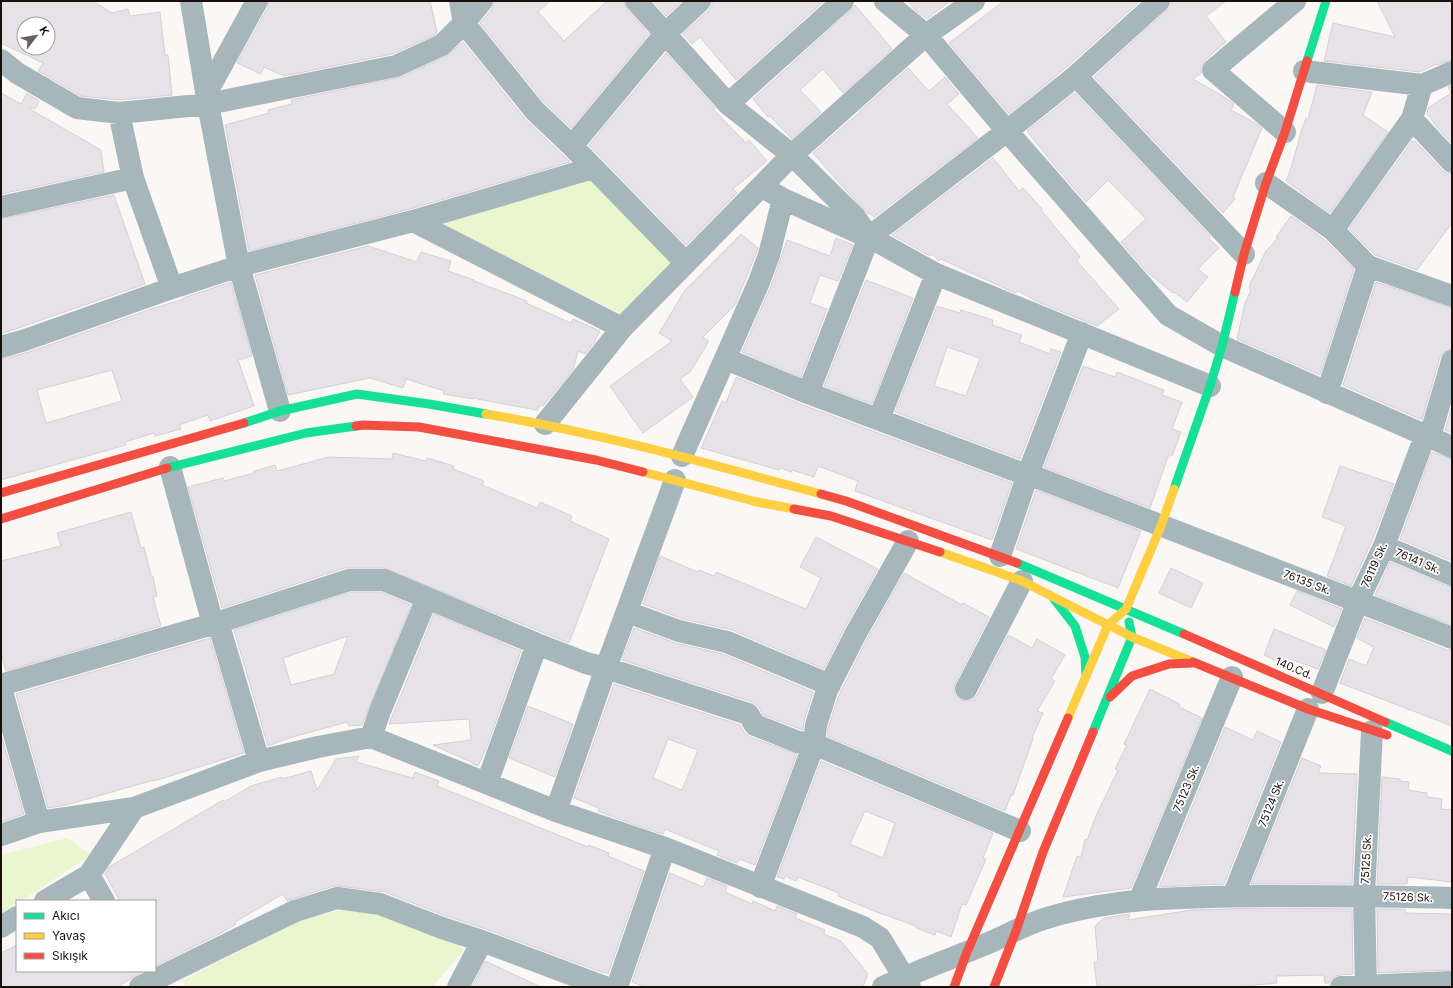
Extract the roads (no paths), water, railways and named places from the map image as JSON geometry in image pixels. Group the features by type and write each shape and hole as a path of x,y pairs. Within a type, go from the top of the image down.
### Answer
{"main road":[{"path":"954,987 967,952 1108,625 1126,609 1161,526 1210,386 1222,346 1244,254 1326,1"},
{"name":"140.Cd.","path":"1,493 219,431 280,411 357,394 429,404 545,424 682,456 846,501 1000,556 1126,609 1315,701 1372,731 1452,752"},
{"name":"140.Cd.","path":"1,519 170,467 306,433 363,425 419,427 596,460 757,502 831,516 1022,581 1094,616 1132,637 1232,677 1315,701 1452,752"},
{"path":"1051,595 1075,626 1085,657 1086,676"},
{"path":"994,987 1016,931 1043,852 1132,637 1126,609"},
{"path":"1105,702 1132,676 1169,664 1198,663"}],"street":[{"path":"191,1 239,266 280,411"},
{"path":"208,98 257,1"},
{"path":"460,1 464,23 535,111 572,146 686,263"},
{"path":"1,60 17,73 77,108 119,113 396,66 442,45 464,23 482,1"},
{"path":"636,1 728,104 792,155 855,217 870,238"},
{"path":"572,146 665,34 700,1"},
{"path":"728,104 843,1"},
{"path":"885,1 926,36 1168,315 1222,346 1452,447"},
{"path":"545,424 622,328 792,155 926,36 974,1"},
{"path":"808,393 870,238 1076,76 1160,1"},
{"path":"1284,132 1213,70 1295,1"},
{"path":"1304,71 1422,85 1452,72"},
{"path":"1076,76 1244,254"},
{"path":"1334,230 1412,119 1422,85"},
{"path":"119,113 133,178 172,288"},
{"path":"1412,119 1452,162"},
{"path":"1,347 239,266 413,221 593,168"},
{"path":"1,206 133,178"},
{"path":"1266,183 1334,230 1368,266 1452,296"},
{"path":"761,187 783,199 870,238 936,274 1210,386"},
{"path":"682,456 726,359 769,255 783,199"},
{"path":"413,221 622,328"},
{"path":"1327,393 1368,266"},
{"path":"879,419 936,274"},
{"path":"1000,556 1028,474 1082,333"},
{"name":"76135 Sk.","path":"726,359 808,393 1024,474 1028,474 1452,638"},
{"name":"76119 Sk.","path":"1315,701 1384,546 1425,436 1433,426 1452,361"},
{"path":"170,467 215,623 259,761"},
{"path":"556,811 606,668 675,480"},
{"path":"760,887 814,744 816,724 830,685 855,635 908,541"},
{"name":"76141 Sk.","path":"1384,546 1452,576"},
{"path":"39,822 1,686 215,623 349,580 384,580 586,663 606,668 748,714 755,725 798,742 814,744 1020,831"},
{"path":"966,689 1022,581"},
{"path":"371,737 380,710 427,598"},
{"path":"627,612 680,630 727,642 830,685"},
{"path":"487,783 537,644"},
{"name":"75123 Sk.","path":"1140,899 1232,677"},
{"name":"75124 Sk.","path":"1233,896 1315,701"},
{"name":"75125 Sk.","path":"1366,986 1364,895 1372,731"},
{"path":"1,835 39,822 134,808 259,761 318,747 371,737 556,811 665,848 863,927 880,938 907,982"},
{"path":"47,900 89,875 134,808"},
{"path":"617,987 665,848"},
{"path":"89,875 103,900"},
{"name":"75126 Sk.","path":"883,987 907,982 967,952 1046,918 1140,899 1233,896 1364,895 1452,898"},
{"path":"147,982 295,911 337,898 380,904 605,987"},
{"path":"1,927 16,918"},
{"path":"458,987 482,941"},
{"path":"1341,987 1452,982"}]}
